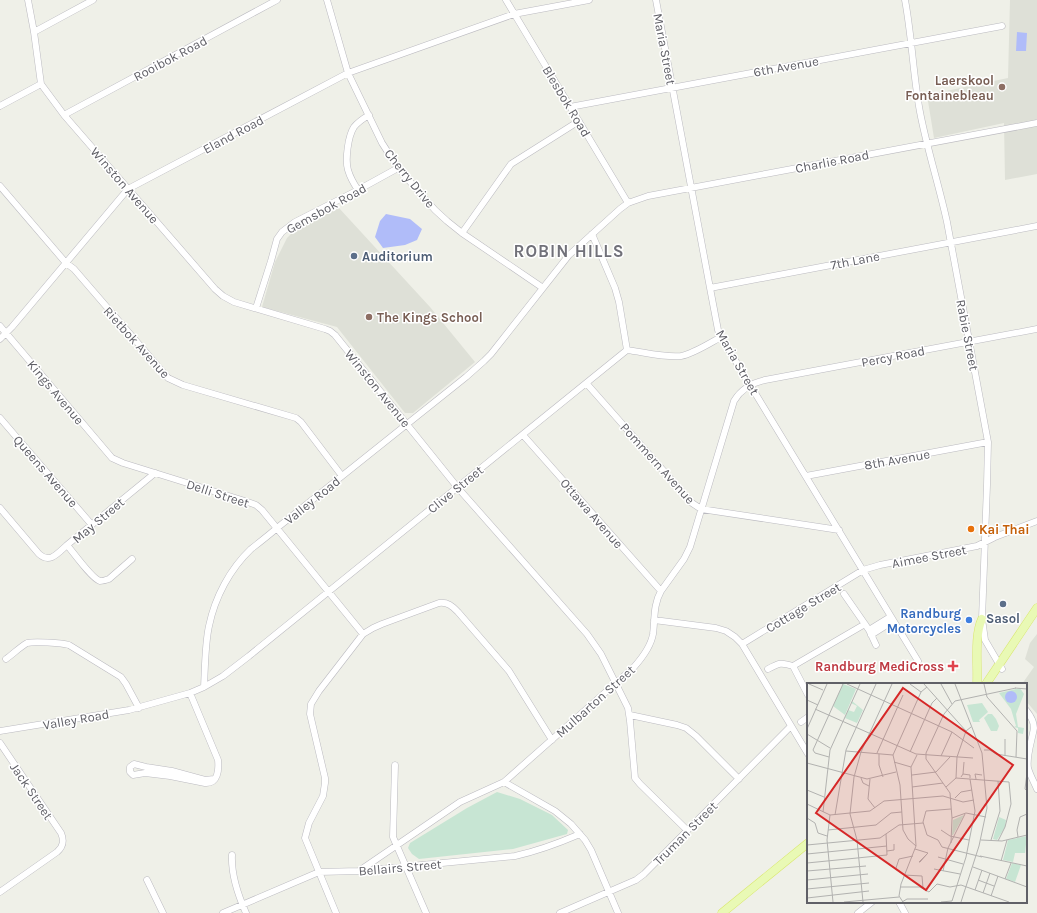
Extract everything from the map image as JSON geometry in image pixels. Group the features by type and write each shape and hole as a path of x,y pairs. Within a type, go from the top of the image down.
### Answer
{"main road":[{"path":"992,683 1037,608"},
{"path":"987,683 1001,667 1037,613"},
{"path":"977,683 978,637 979,626 982,619"},
{"path":"722,913 807,844"},
{"path":"726,913 807,847"}],"street":[{"name":"Winston Avenue","path":"28,0 41,84 64,115 215,289 223,296 234,302 333,333 458,488 587,634 596,646 628,708 630,715 635,778 687,830"},
{"path":"34,32 93,0"},
{"name":"Rooibok Road","path":"64,115 276,0"},
{"name":"Cherry Drive","path":"327,0 348,73 384,147 398,168 443,218 462,233 543,288"},
{"name":"Blesbok Road","path":"506,0 628,203"},
{"name":"Eland Road","path":"0,339 6,334 128,189 348,73 514,14 589,0"},
{"name":"Maria Street","path":"656,0 718,330 918,661"},
{"name":"Rabie Street","path":"905,0 920,112 943,202 988,442 982,619 985,640 1001,667"},
{"name":"6th Avenue","path":"570,107 1002,26"},
{"path":"0,106 41,84"},
{"path":"358,190 347,168 348,144 354,127 369,115"},
{"path":"462,233 511,164 579,121"},
{"name":"Charlie Road","path":"628,203 648,196 1037,123"},
{"name":"Gemsbok Road","path":"256,308 277,239 282,232 295,222 398,168"},
{"name":"Rietbok Avenue","path":"0,186 168,378 184,385 296,418 301,422 342,476"},
{"name":"Valley Road","path":"0,731 139,708 190,693 204,686 209,626 212,613 228,578 245,556 277,528 484,361 569,255 628,203"},
{"name":"7th Lane","path":"710,288 1037,226"},
{"path":"592,234 615,288 628,350 668,356 680,356 721,337"},
{"name":"Kings Avenue","path":"0,326 112,458"},
{"name":"Percy Road","path":"750,384 1037,329"},
{"name":"Clive Street","path":"204,686 228,672 628,350"},
{"name":"Pommern Avenue","path":"587,384 692,503 701,510 839,530"},
{"name":"Mulbarton Street","path":"359,870 460,802 504,782 634,667 648,646 653,635 656,601 660,591 684,559 688,551 734,401 750,384"},
{"name":"Queens Avenue","path":"0,418 92,525"},
{"name":"Ottawa Avenue","path":"523,435 660,591"},
{"name":"8th Avenue","path":"806,476 988,442"},
{"name":"Delli Street","path":"112,458 123,463 252,503 262,510 363,634"},
{"name":"May Street","path":"0,508 39,554 43,557 50,558 68,545 155,473"},
{"name":"Aimee Street","path":"863,570 880,565 973,547 1037,520"},
{"path":"68,545 93,576 97,580 101,581 109,579 132,559"},
{"name":"Cottage Street","path":"742,644 863,570"},
{"path":"844,594 868,630 876,646"},
{"path":"336,913 306,838 309,822 323,796 325,784 310,714 311,704 318,691 363,634 378,626 434,605 443,603 449,604 458,612 509,671 552,740"},
{"path":"768,669 781,663 793,666 892,619"},
{"path":"654,620 716,628 726,631 735,637 742,644 807,752"},
{"path":"6,659 28,643 69,645 121,677 139,708"},
{"path":"793,666 807,693"},
{"path":"190,693 218,760 218,774 212,782 208,783 145,773 134,775 131,773 129,768 134,764 172,771 205,780 214,779"},
{"path":"1027,712 1032,720 1034,728 1028,759 1028,769 1037,789"},
{"path":"630,715 686,728 739,779"},
{"path":"801,722 807,718"},
{"name":"Truman Street","path":"560,913 636,880 791,726"},
{"name":"Jack Street","path":"0,743 61,832 63,840 62,847 57,852 0,892"},
{"path":"395,765 392,834 426,913"},
{"path":"504,782 555,811 580,834 588,844 618,913"},
{"name":"Bellairs Street","path":"223,913 319,872 359,870 515,856 554,845 580,834"},
{"path":"232,855 233,872 242,905 246,913"},
{"path":"147,880 163,913"},
{"path":"858,913 871,903"},
{"path":"900,903 905,913"}],"shaded area":[{"name":"Laerskool Fontainebleau","path":"1010,0 1037,0 1037,174 1005,180 1004,123 934,138 927,95 1008,78"},
{"name":"The Kings School","path":"339,208 430,307 475,362 413,413 405,413 337,327 262,307 275,262 287,238 295,230"},
{"path":"1037,634 1037,714 1027,702 1027,683 1023,683 1034,667 1025,659 1030,643"}],"green space":[{"path":"497,792 520,799 552,815 568,830 567,834 513,849 419,859 412,854 408,848 410,843 467,808"}],"water":[{"path":"1017,32 1027,33 1026,51 1016,51"},
{"path":"386,214 410,219 422,229 417,240 405,245 383,248 375,237 380,221"}],"place":[{"name":"Laerskool Fontainebleau","path":"1002,87"},
{"name":"Auditorium","path":"354,256"},
{"name":"The Kings School","path":"369,317"},
{"name":"Kai Thai","path":"971,529"},
{"name":"Sasol","path":"1003,604"},
{"name":"Randburg Motorcycles","path":"969,620"},
{"name":"Randburg MediCross","path":"953,666"}],"district":[{"name":"ROBIN HILLS","path":"569,251"}]}
